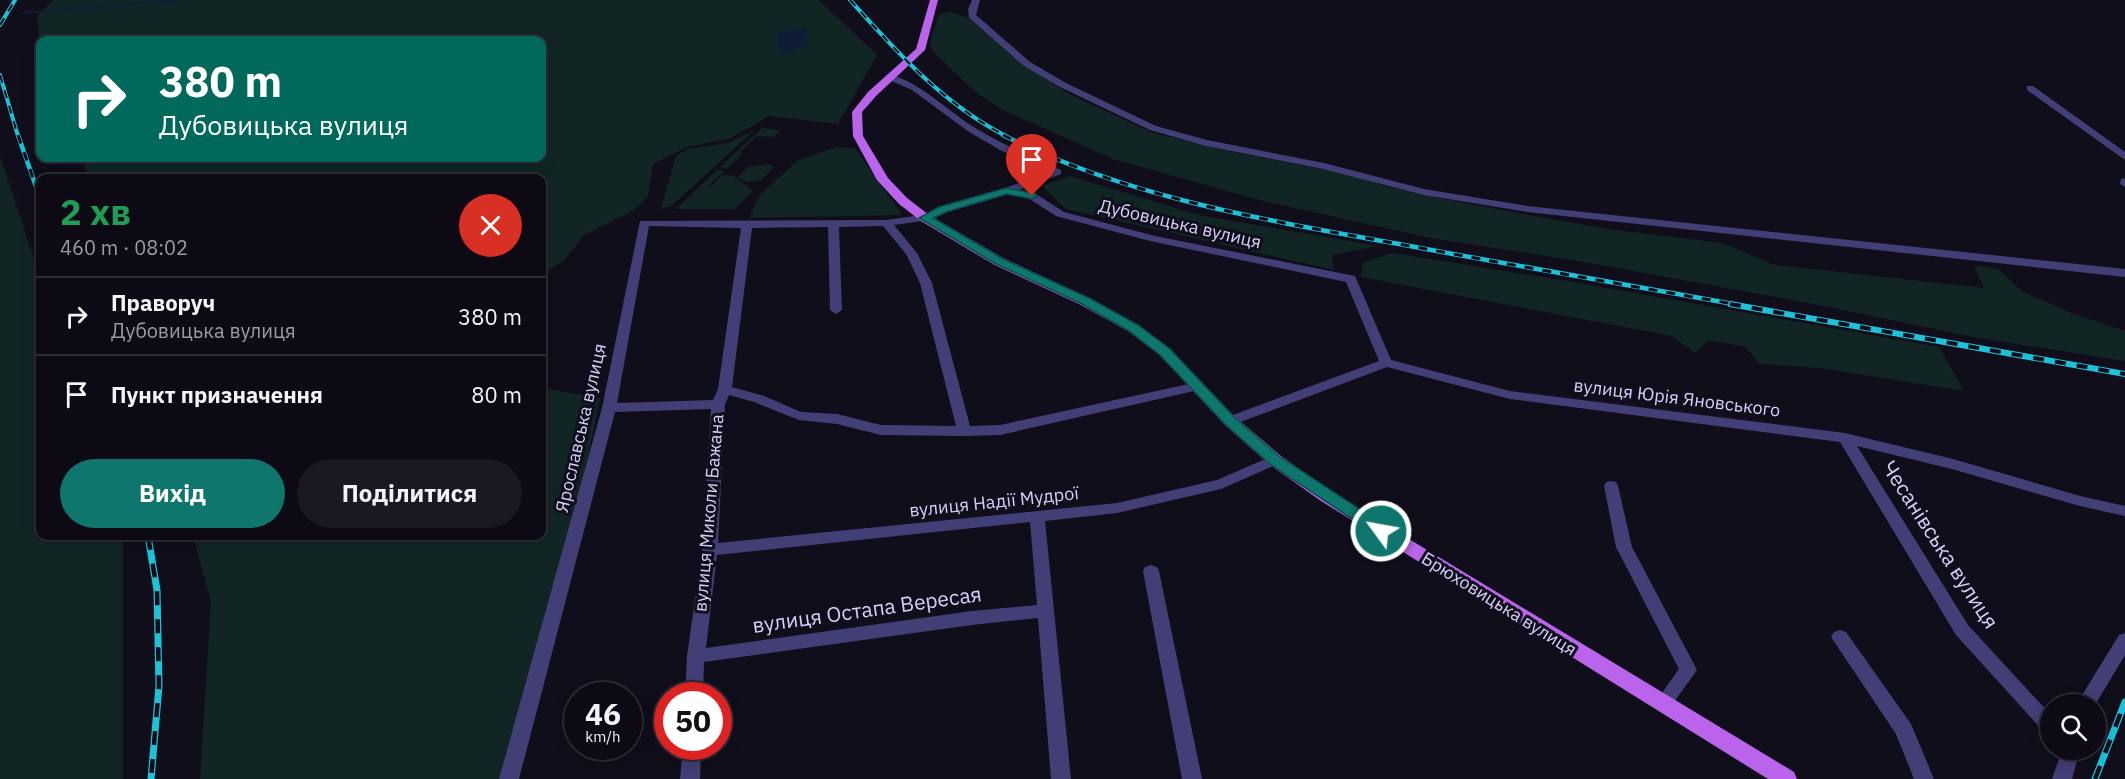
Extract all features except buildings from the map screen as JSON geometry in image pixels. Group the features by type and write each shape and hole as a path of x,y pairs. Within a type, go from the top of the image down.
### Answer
{"main road":[{"name":"Брюховицька вулиця","path":"934,0 920,50 863,103 858,112 856,127 862,145 883,180 903,201 925,218 998,261 1084,301 1134,328 1165,352 1230,421 1275,460 1328,497 1786,779"}],"street":[{"path":"976,0 972,16 1027,64 1130,119 1173,134 1324,166 1424,192 1482,202 2125,273"},
{"name":"Дубовицька вулиця","path":"687,224 886,223 925,218 943,209 1006,191 1057,172 1006,149 972,130 915,88 890,77"},
{"path":"2030,88 2125,157"},
{"name":"Дубовицька вулиця","path":"1006,191 1032,196 1060,214 1154,239 1351,279 1386,363"},
{"name":"Ярославська вулиця","path":"509,779 609,408 644,223 687,224"},
{"path":"833,223 836,310"},
{"path":"886,223 911,253 926,283 964,431"},
{"path":"640,243 646,236 658,230 687,224"},
{"name":"вулиця Миколи Бажана","path":"695,682 710,550 718,404 725,389 747,225"},
{"path":"1230,421 1386,363"},
{"name":"вулиця Юрія Яновського","path":"1386,363 1510,395 1845,438 1953,464 2080,501 2125,511"},
{"path":"725,389 759,399 799,416 837,419 881,430 964,431 1000,430 1197,386"},
{"path":"609,408 718,404"},
{"name":"Чесанівська вулиця","path":"1845,438 1962,630 2040,715"},
{"name":"вулиця Надії Мудрої","path":"710,550 1037,518 1135,505 1221,483 1275,460"},
{"path":"1611,486 1624,547 1688,670 1663,704"},
{"path":"1037,518 1061,779"},
{"path":"1151,571 1192,779"},
{"name":"вулиця Остапа Вересая","path":"696,656 972,618 1045,611"},
{"path":"1840,637 1904,730 1924,779"},
{"path":"2092,694 2125,640"},
{"path":"690,779 691,760"},
{"path":"2062,779 2068,760"}],"green space":[{"path":"53,0 819,0 877,55 838,124 769,116 731,138 687,147 653,164 648,196 634,210 584,235 565,260 546,272 546,174 88,174 83,162 546,162 546,36 39,36 37,16"},
{"path":"950,12 968,18 1017,60 1071,95 1151,132 1227,151 1363,177 1381,185 1464,203 1607,229 1722,243 1775,265 1984,288 1974,265 1998,269 2022,291 2071,313 2125,331 2125,361 1973,337 1814,304 1590,263 1431,238 1259,200 1113,159 1003,110 978,94 933,52 930,43 939,14"},
{"path":"762,128 781,130 774,137 757,136 740,152 742,154 728,168 720,167"},
{"path":"755,130 671,206 661,209 676,156 687,149 728,143"},
{"path":"836,147 855,148 902,215 749,218 760,195 797,161"},
{"path":"0,155 36,266 36,540 123,540 123,779 0,779"},
{"path":"768,164 774,167 761,180 746,182 738,177 748,167"},
{"path":"717,170 725,171 708,186 711,186 722,175 734,176 753,191 735,209 676,209"},
{"path":"1070,176 1199,215 1378,246 1332,255 1334,270 1066,209 1042,186"},
{"path":"1393,253 1573,282 1939,347 1964,391 1821,368 1759,364 1745,346 1708,341 1695,353 1672,336 1361,277 1363,262"},
{"path":"546,387 600,398 577,512 504,779 200,779 211,602 194,540 546,540"}],"water":[{"path":"807,28 807,43 801,47 782,51 778,47 778,32"}],"waterway":[{"path":"22,13 184,0"}],"railway":[{"path":"0,25 15,0"},
{"path":"850,0 885,39 941,93 983,123 1006,136"},
{"path":"0,75 18,136"},
{"path":"18,135 36,187"},
{"path":"1003,135 1098,175 1196,204 1297,226 1739,305"},
{"path":"1730,304 2125,374"},
{"path":"149,540 157,590 159,686 151,779"},
{"path":"2095,779 2125,702"}],"route":[{"path":"1032,196 1023,192 1006,191 943,209 925,218 998,261 1084,301 1134,328 1165,352 1230,421 1275,460 1381,531"}]}
